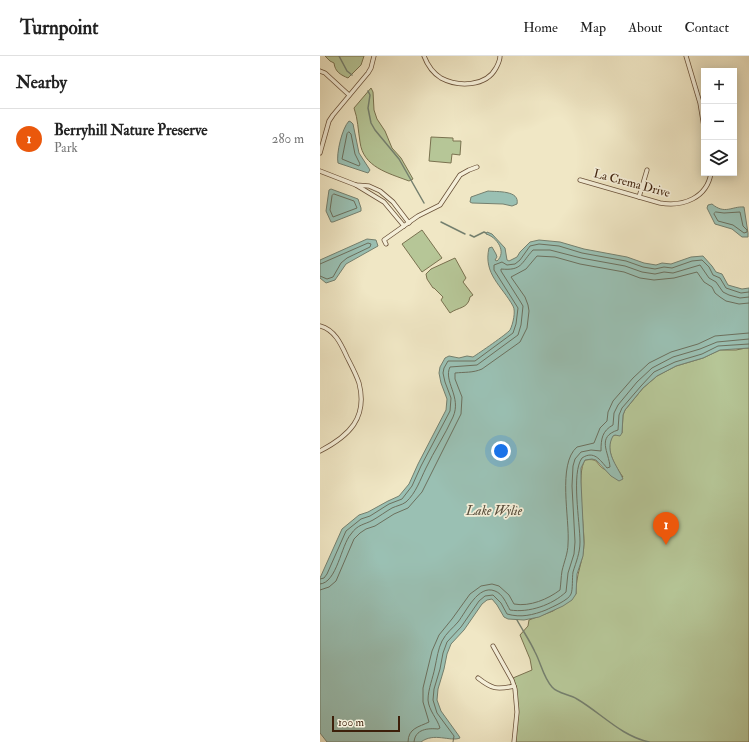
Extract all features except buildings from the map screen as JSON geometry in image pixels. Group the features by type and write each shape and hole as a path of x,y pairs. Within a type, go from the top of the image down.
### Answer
{"street":[{"path":"320,153 329,121 336,110 368,74 374,56"},
{"path":"424,56 427,64 439,77 458,83 477,83 486,79 492,74 500,60 500,56"},
{"path":"686,56 701,109"},
{"path":"320,71 349,95"},
{"path":"386,244 385,240 404,226 423,213 440,205 460,175 477,167"},
{"path":"639,197 647,170"},
{"path":"320,171 356,184 372,187 393,202 409,223"},
{"name":"La Crema Drive","path":"580,180 639,197 666,204 672,204 685,202 697,197 702,193 708,184 710,176"},
{"path":"356,184 374,194 384,202 404,226"},
{"path":"320,326 328,329 336,336 346,354 361,391 361,404 357,418 348,433 338,441 320,451"},
{"path":"493,646 514,686 517,712 514,742"},
{"path":"478,678 497,689 514,686"}],"green space":[{"path":"325,56 364,56 361,65 348,78 339,73 334,63"},
{"path":"371,88 373,92 374,110 377,119 385,131 392,148 401,158 413,179 409,181 378,168 366,158 362,151 354,108"},
{"path":"431,137 453,138 453,141 461,141 460,155 452,154 451,163 429,161"},
{"path":"422,230 442,258 422,272 402,244"},
{"path":"455,258 466,278 463,282 473,295 470,297 465,306 450,313 441,300 443,297 433,288 427,279 426,274 431,269"},
{"path":"749,348 749,742 515,742 516,686 513,678 532,670 530,659 520,635 528,626 529,620 553,611 576,594 577,581 584,549 581,476 582,467 585,460 593,460 604,469 623,477 612,458 610,452 610,441 612,436 622,433 623,415 625,410 643,388 657,376 676,366 703,358 720,350 736,350"}],"water":[{"path":"349,121 353,124 359,153 370,170 368,173 338,163 340,141 346,124"},
{"path":"331,189 358,199 361,211 331,222 326,211 329,190"},
{"path":"488,191 512,194 517,199 517,204 512,206 470,202 471,197"},
{"path":"712,204 725,210 744,207 748,237 742,237 732,229 715,224 707,208 708,205"},
{"name":"Lake Wylie","path":"487,232 492,234 505,248 507,260 509,261 517,257 530,242 539,240 560,242 584,249 627,257 644,263 656,265 662,263 671,264 691,257 703,256 716,272 722,274 728,285 742,289 749,288 749,348 720,350 703,358 676,366 657,376 643,388 625,410 623,415 622,433 620,436 613,436 611,442 610,448 612,458 623,479 619,481 611,476 596,460 585,460 581,468 584,544 583,556 577,574 576,594 572,600 563,606 539,617 524,620 508,619 504,617 492,599 487,600 482,604 464,630 451,644 438,689 437,700 441,711 460,738 452,739 436,737 426,739 421,742 327,742 320,733 320,578 342,529 359,515 399,496 409,484 446,410 447,399 439,373 440,367 445,358 449,356 459,358 467,356 473,357 510,330 514,318 514,308 491,273 488,257 489,248 492,247 497,257 495,260 497,261 500,257 501,249 494,238 486,234"},
{"path":"367,239 376,240 378,246 346,264 335,280 326,283 320,278 320,260"}],"waterway":[{"path":"339,56 347,71 352,75"},
{"path":"368,91 370,95 368,108 371,123 399,159 424,203"},
{"path":"441,222 465,234"},
{"path":"470,235 474,237 484,232 486,233"},
{"path":"517,620 537,656 546,679 554,689 560,693 577,699 629,735 649,742"}],"place":[{"name":"Berryhill Nature Preserve","path":"666,545"}]}
